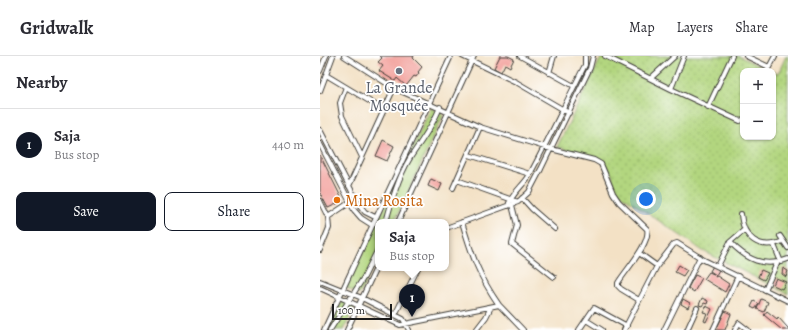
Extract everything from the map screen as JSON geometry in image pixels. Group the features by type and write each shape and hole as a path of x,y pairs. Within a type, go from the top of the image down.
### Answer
{"street":[{"path":"320,71 326,56"},
{"path":"320,91 333,56"},
{"path":"344,56 394,88 480,127 544,147 594,160 601,164 618,202 648,229 648,236 618,283 618,286 621,289 640,300"},
{"path":"324,330 451,56"},
{"path":"461,56 473,58 569,113"},
{"path":"520,56 574,86"},
{"path":"549,72 553,64 554,56"},
{"path":"554,277 512,244 517,225 510,205 511,199 525,183 563,110 585,65 585,56"},
{"path":"449,227 518,202 529,192 569,113 590,68 593,56"},
{"path":"605,56 670,89 740,121"},
{"path":"650,78 675,56"},
{"path":"670,89 684,56"},
{"path":"708,107 732,56"},
{"path":"746,56 766,68"},
{"path":"769,68 775,56"},
{"path":"399,219 473,58"},
{"path":"326,75 384,110"},
{"path":"346,87 340,103 342,116 362,157"},
{"path":"349,186 394,88"},
{"path":"387,219 394,192 402,174 428,134 440,108"},
{"path":"453,188 480,127"},
{"path":"320,130 362,208 365,212 376,217"},
{"path":"320,144 349,203 361,218 372,225"},
{"path":"469,154 530,174"},
{"path":"457,180 518,202"},
{"path":"522,198 532,210 555,229"},
{"path":"320,201 328,217 329,228 320,249"},
{"path":"328,217 349,203"},
{"path":"741,214 744,230 758,243 774,244 784,241"},
{"path":"462,222 471,254 479,273 499,305 523,330"},
{"path":"718,266 730,242 744,230"},
{"path":"780,236 788,248"},
{"path":"730,242 742,254 758,262 779,262 788,259"},
{"path":"579,330 594,308 626,328 657,266 675,243 765,290 788,300"},
{"path":"765,290 779,262 774,244"},
{"path":"638,253 657,266"},
{"path":"330,330 371,265 375,256"},
{"path":"664,330 700,257"},
{"path":"347,330 375,270"},
{"path":"395,315 417,271"},
{"path":"713,330 738,276"},
{"path":"320,281 362,298 403,319 408,330"},
{"path":"320,288 400,325 499,305"},
{"path":"476,330 486,317 491,306"},
{"path":"687,330 697,308"},
{"path":"586,320 602,330"},
{"path":"735,330 739,323 748,330"}],"green space":[{"path":"605,56 739,56 763,68 740,68 740,140 776,140 776,73 778,74 786,56 788,56 788,294 703,251 614,190 612,175 603,160 557,147 600,60"},
{"path":"431,108 442,113 443,116 395,219 379,219"},
{"path":"375,227 375,262 359,294 348,289 347,286"},
{"path":"342,301 354,307 344,330 328,330"}],"building":[{"name":"La Grande Mosquée","path":"380,56 414,56 413,58 422,67 416,77 414,76 406,86 397,78 395,81 379,71 383,66 378,62 382,58"},
{"path":"500,56 508,56 514,59 510,67 505,64 501,72 494,68"},
{"path":"383,140 394,146 387,161 376,156"},
{"path":"320,155 343,201 328,208 320,193"},
{"path":"431,179 442,184 439,191 428,186"},
{"path":"679,265 687,270 683,276 675,272"},
{"path":"713,266 719,270 716,275 710,271"},
{"path":"783,268 788,271 786,277 782,274"},
{"path":"761,270 768,273 764,280 758,277"},
{"path":"709,272 716,275 715,277 717,276 729,284 725,292 704,279"},
{"path":"695,275 702,278 694,292 688,288"},
{"path":"776,278 786,282 782,289 773,285"},
{"path":"702,298 708,301 707,304 704,303 702,306 699,305"},
{"path":"683,299 690,303 688,308 681,304"},
{"path":"761,299 768,302 764,312 757,309"},
{"path":"754,301 759,304 755,309 751,307"},
{"path":"706,306 712,309 706,322 704,321 707,313 703,312"},
{"path":"725,311 731,314 725,330 716,330"},
{"path":"767,311 777,319 778,317 788,328 788,330 782,330 764,315"}],"place":[{"name":"La Grande Mosquée","path":"399,71"},
{"name":"Mina Rosita","path":"337,200"},
{"name":"Saja","path":"412,317"}]}
